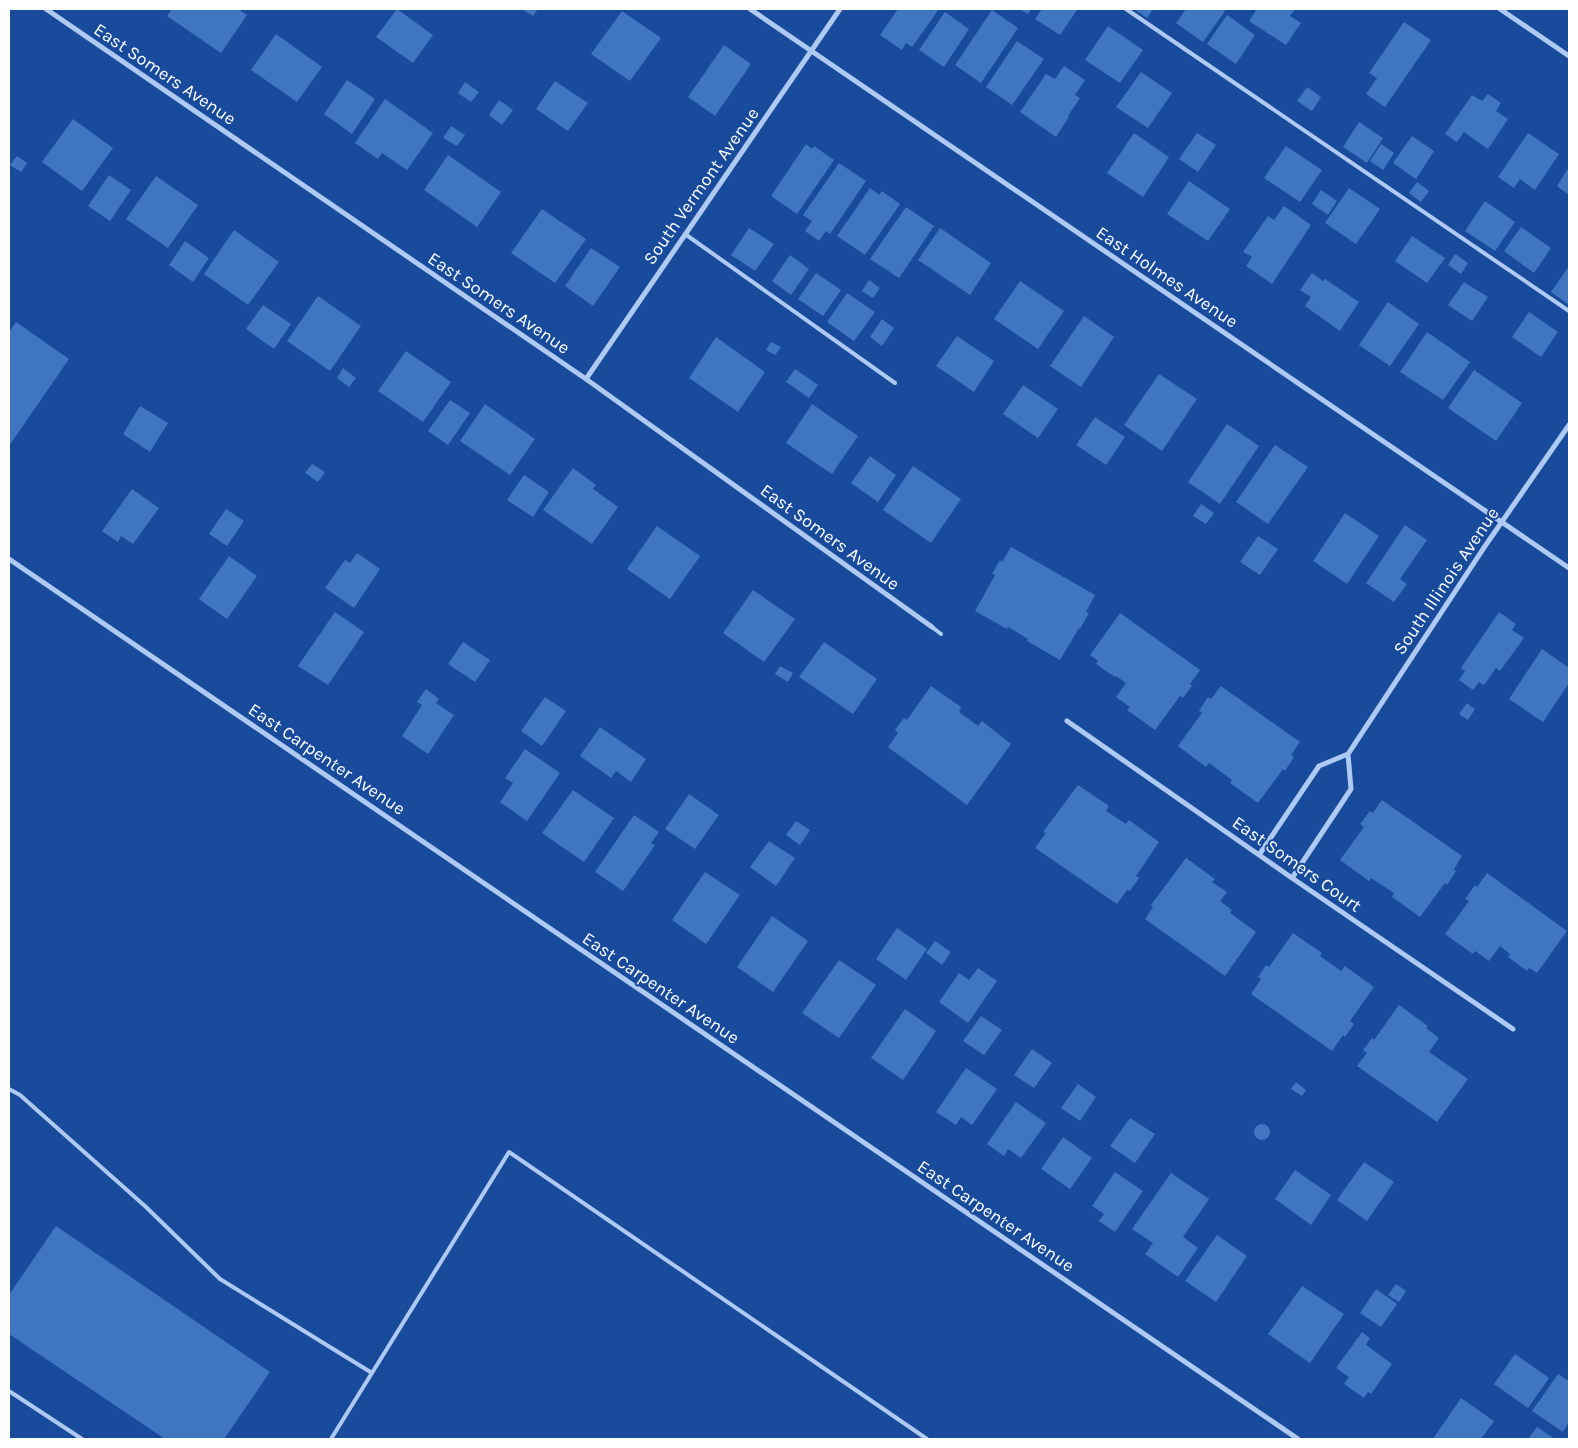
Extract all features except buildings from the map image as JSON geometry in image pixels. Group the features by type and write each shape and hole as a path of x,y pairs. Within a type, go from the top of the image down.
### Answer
{"street":[{"name":"East Somers Avenue","path":"46,9 586,379 932,627"},
{"name":"East Holmes Avenue","path":"750,9 1569,568"},
{"name":"South Vermont Avenue","path":"586,379 840,9"},
{"path":"1500,9 1569,56"},
{"name":"South Illinois Avenue","path":"1348,754 1569,424"},
{"name":"East Carpenter Avenue","path":"9,559 1298,1439"},
{"name":"East Somers Court","path":"1067,721 1513,1029"},
{"path":"1259,855 1319,766 1348,754 1351,789 1292,878"}],"lane":[{"path":"1126,9 1569,311"},
{"path":"685,234 895,384"},
{"path":"932,627 941,634"},
{"path":"9,1089 20,1095 146,1207 220,1279 372,1373"},
{"path":"331,1439 509,1152 927,1439"},
{"path":"9,1391 82,1439"}]}
